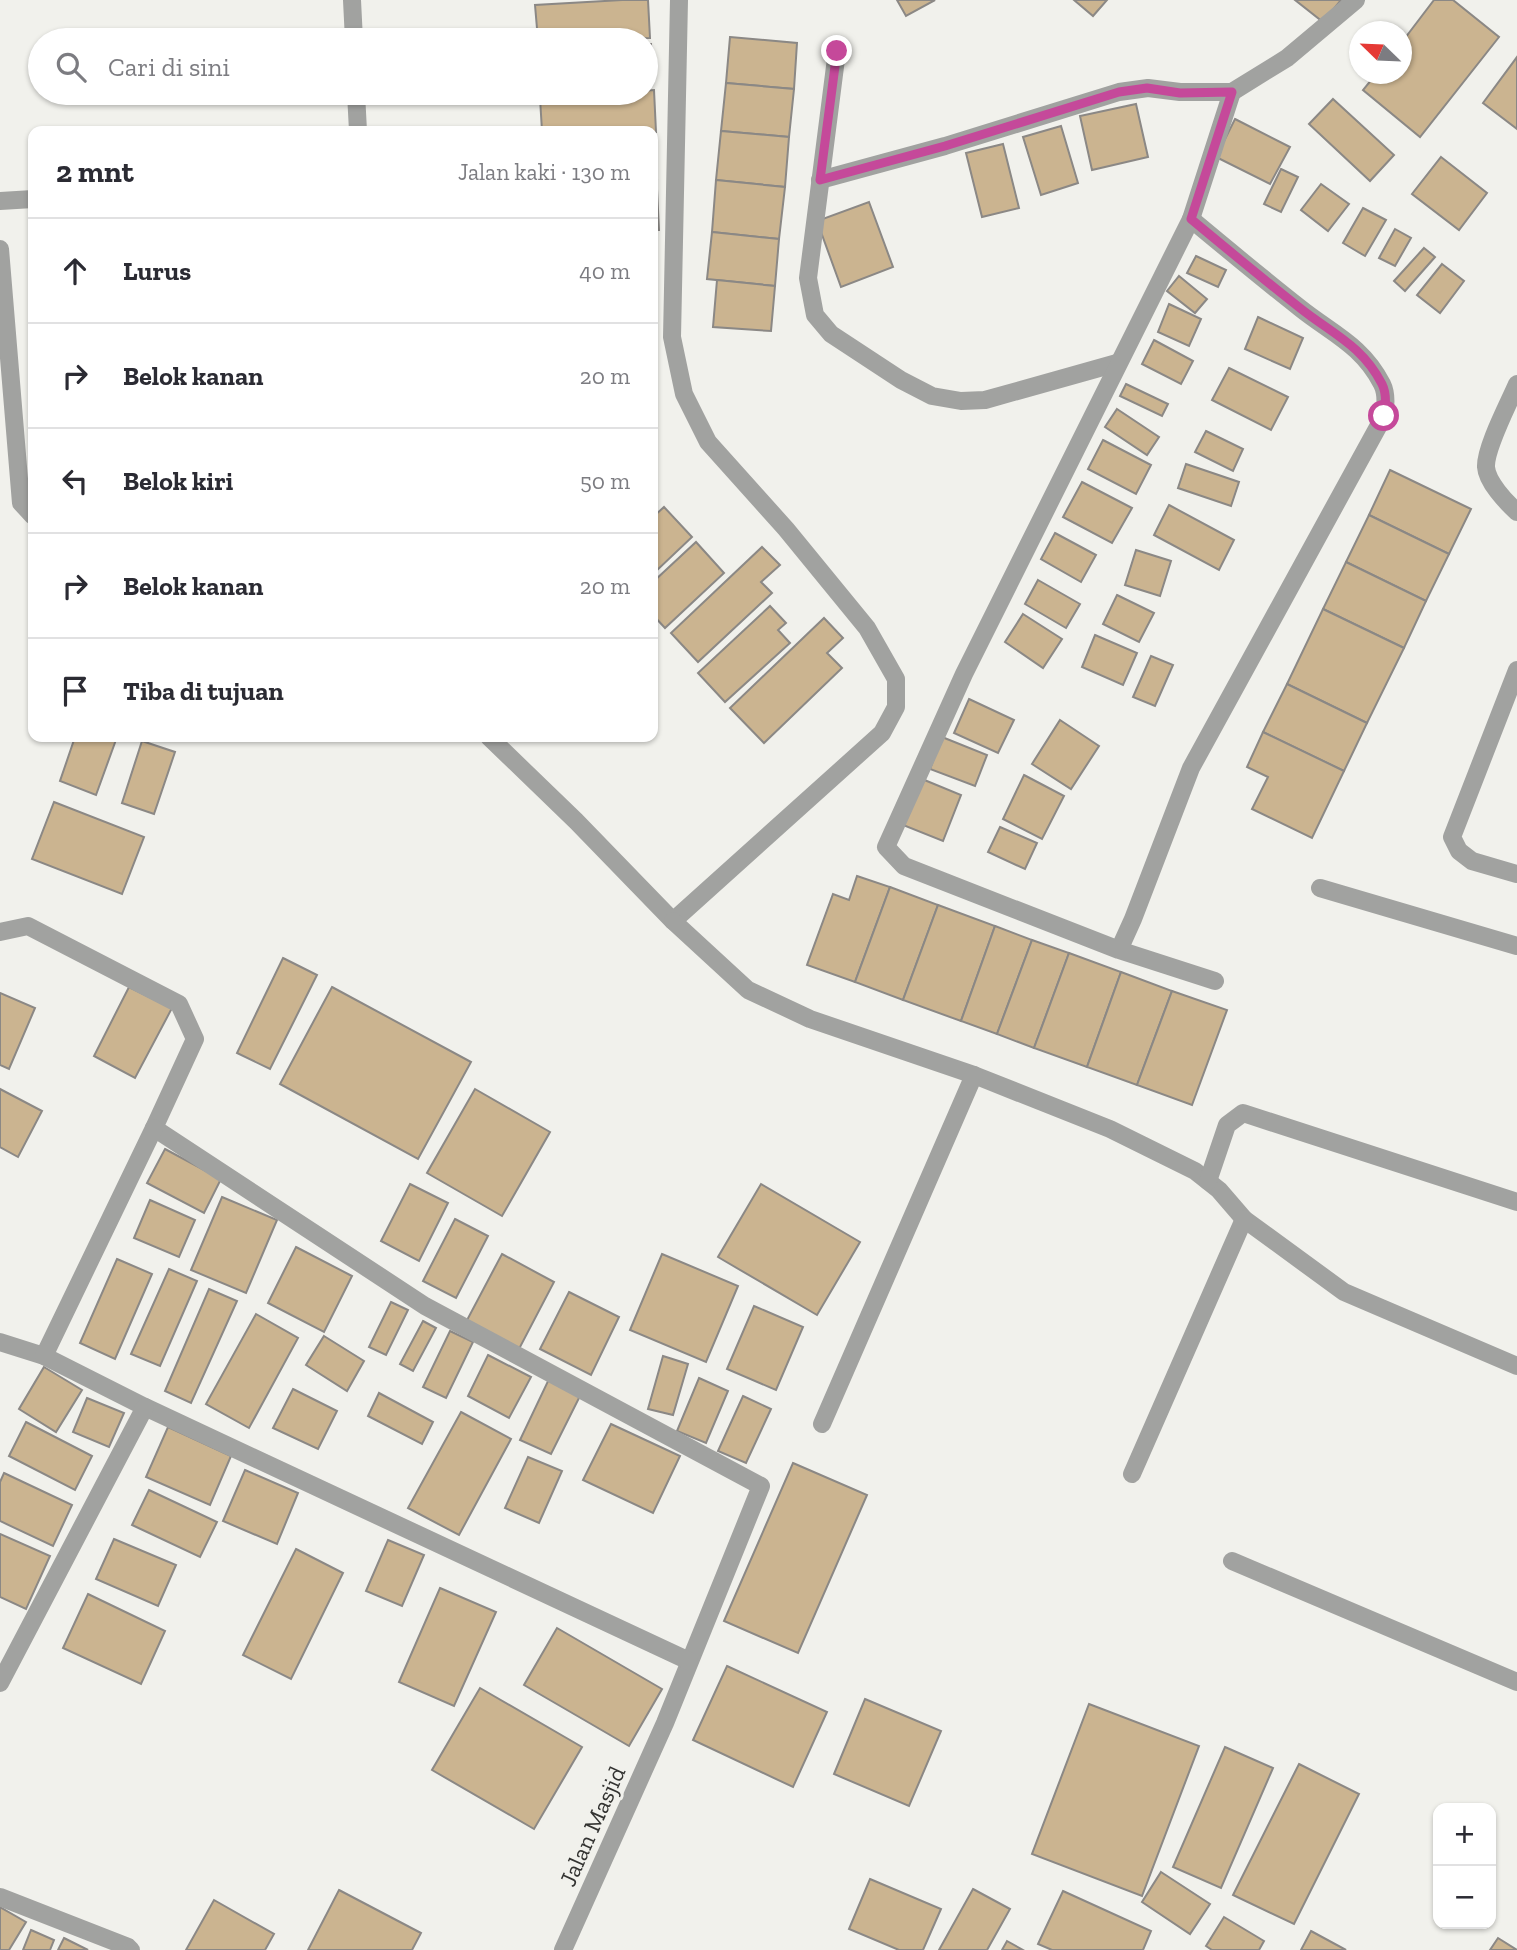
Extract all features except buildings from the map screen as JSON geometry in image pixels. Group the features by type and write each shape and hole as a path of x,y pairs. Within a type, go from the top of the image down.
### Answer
{"street":[{"path":"352,0 353,28"},
{"path":"673,921 882,733 896,708 896,679 867,628 786,529 708,442 684,394 672,337 679,0"},
{"path":"820,180 945,146 1119,92 1147,88 1180,93 1232,92 1287,58 1356,0"},
{"path":"837,51 808,278 815,315 831,334 901,380 932,396 961,401 985,400 1117,363"},
{"path":"1215,981 1119,950 904,866 886,847 964,674 1191,219 1232,92"},
{"path":"357,105 358,126"},
{"path":"0,201 28,199"},
{"path":"1119,950 1191,768 1384,416 1387,401 1383,385 1361,354 1341,336 1303,311 1191,219"},
{"path":"0,249 21,503 28,511"},
{"path":"1517,384 1489,449 1486,468 1503,499 1517,512"},
{"path":"1517,670 1452,836 1459,851 1472,861 1517,874"},
{"path":"494,742 673,921 748,990 810,1019 974,1075 1110,1129 1195,1171 1219,1190 1244,1219 1344,1292 1517,1366"},
{"path":"1320,888 1517,946"},
{"path":"0,932 28,926 179,1004 195,1039 44,1356"},
{"path":"822,1424 974,1075"},
{"path":"1208,1181 1227,1125 1243,1113 1517,1202"},
{"name":"Jalan Masjid","path":"154,1128 425,1306 761,1486 665,1723 563,1950"},
{"path":"1132,1474 1244,1219"},
{"path":"0,1342 44,1356 145,1407 690,1661"},
{"path":"0,1683 145,1407"},
{"path":"1231,1561 1517,1682"},
{"path":"0,1897 131,1950"}],"route":[{"path":"837,51 820,180 945,146 1072,104 1119,92 1147,88 1180,93 1232,92 1191,219 1303,311 1341,336 1361,354 1383,385 1387,401 1384,416"}]}
